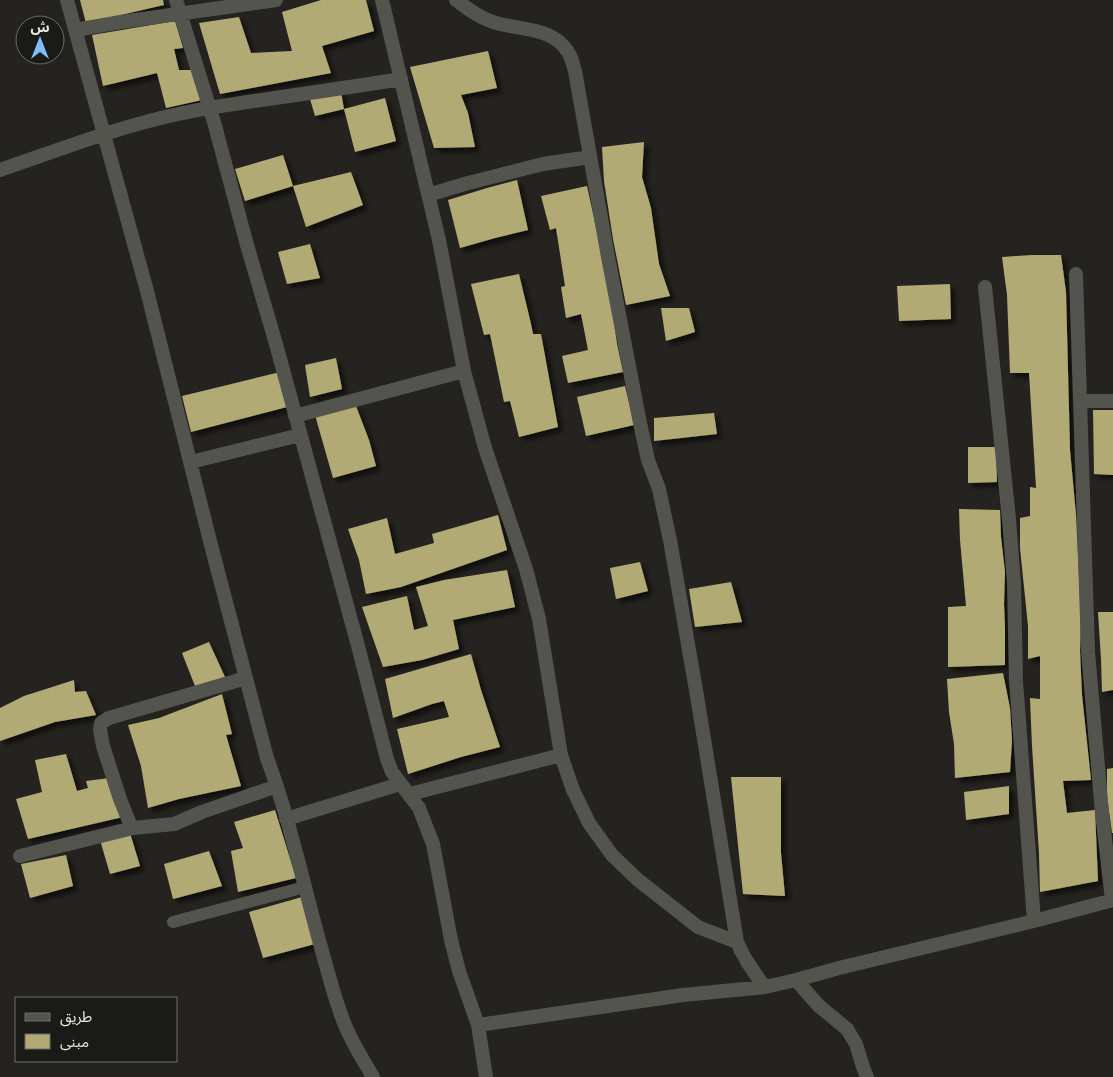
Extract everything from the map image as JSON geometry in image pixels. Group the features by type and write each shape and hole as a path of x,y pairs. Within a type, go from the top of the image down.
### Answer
{"street":[{"path":"66,0 145,282 267,758 277,786 335,996 348,1033 373,1077"},
{"path":"75,30 178,7 276,0"},
{"path":"382,0 439,240 464,371 485,448 526,569 539,618 561,755 573,790 589,823 612,855 637,879 698,927 737,942"},
{"path":"456,0 478,16 499,24 517,26 551,35 569,54 575,71 640,423 648,460 659,489 670,540 737,942 751,970 765,987"},
{"path":"178,7 209,107 276,344 387,759 392,772 419,808 433,844 451,940 459,971 478,1025 486,1077"},
{"path":"0,170 128,126 209,107 401,79"},
{"path":"428,195 543,164 590,157"},
{"path":"478,1025 683,995 765,987 1113,900 1102,813 1088,652 1076,274"},
{"path":"985,287 1009,519 1014,584 1016,681 1034,920"},
{"path":"296,416 464,371"},
{"path":"1080,401 1113,401"},
{"path":"191,462 300,435"},
{"path":"133,828 120,799 103,746 100,730 101,723 109,718 246,678"},
{"path":"410,794 561,755"},
{"path":"286,819 400,784"},
{"path":"20,856 133,828 174,824 202,812 277,786"},
{"path":"796,980 819,1006 846,1029 856,1044 867,1077"}],"lane":[{"path":"173,922 304,887"}],"building":[{"path":"80,0 163,0 164,5 86,23"},
{"path":"321,0 366,0 374,31 322,46 331,73 220,94 199,23 239,17 251,53 292,51 282,12"},
{"path":"175,21 183,48 174,49 179,70 193,70 202,100 166,108 157,73 103,86 92,35"},
{"path":"488,51 497,88 461,95 468,113 475,147 434,148 410,67"},
{"path":"341,92 344,109 315,116 310,99"},
{"path":"385,98 396,141 355,152 344,109"},
{"path":"644,142 642,177 651,208 659,264 670,296 626,305 604,181 602,147"},
{"path":"283,155 293,186 245,201 235,169"},
{"path":"351,172 363,205 306,227 293,186"},
{"path":"517,180 528,230 460,248 448,200"},
{"path":"587,186 623,372 568,383 562,356 588,350 581,314 566,318 561,287 565,286 556,228 550,230 541,196"},
{"path":"310,244 320,278 287,284 278,252"},
{"path":"1061,255 1066,292 1070,450 1076,515 1082,695 1091,780 1063,781 1067,813 1095,810 1098,881 1040,892 1030,698 1040,699 1040,656 1028,659 1028,626 1020,548 1020,518 1030,516 1030,487 1036,488 1029,373 1010,373 1007,295 1002,257"},
{"path":"519,274 533,334 541,334 558,427 519,437 510,401 504,402 490,334 484,335 471,284"},
{"path":"950,284 951,319 899,321 897,286"},
{"path":"661,308 689,308 695,332 666,341"},
{"path":"336,358 342,389 310,397 305,365"},
{"path":"280,372 287,407 191,432 182,396"},
{"path":"625,386 634,425 586,436 577,397"},
{"path":"356,406 369,440 376,466 333,478 315,415"},
{"path":"1093,410 1113,410 1113,475 1094,474"},
{"path":"714,413 717,434 654,441 654,418"},
{"path":"968,447 996,447 997,482 968,483"},
{"path":"959,509 1000,510 1005,572 1005,665 948,667 948,607 966,606"},
{"path":"498,515 507,550 401,587 366,594 359,560 348,529 387,518 395,554 434,543 432,534"},
{"path":"640,562 648,591 616,599 610,568"},
{"path":"507,570 515,607 453,620 459,649 422,660 383,667 362,607 407,596 414,630 428,626 416,587 444,580"},
{"path":"731,582 742,622 695,627 689,589"},
{"path":"1098,612 1113,612 1113,690 1102,692 1101,659"},
{"path":"209,642 225,677 195,686 182,653"},
{"path":"471,654 500,747 408,774 397,729 449,717 444,701 393,718 385,679"},
{"path":"1003,673 1010,708 1012,741 1010,772 955,778 954,744 949,712 947,679"},
{"path":"74,680 75,692 86,691 96,715 55,722 0,741 0,708 24,696"},
{"path":"222,694 232,734 226,735 241,786 179,799 148,808 141,766 128,725 159,718"},
{"path":"66,754 77,791 88,788 86,781 109,778 123,817 28,839 16,799 42,792 35,760"},
{"path":"1113,768 1112,833 1107,797 1107,769"},
{"path":"731,777 781,777 781,853 785,896 743,894"},
{"path":"1009,786 1009,814 966,820 964,792"},
{"path":"275,810 296,878 238,892 231,851 243,848 234,822"},
{"path":"130,833 140,866 110,874 100,840"},
{"path":"209,851 222,886 173,899 164,864"},
{"path":"66,855 73,886 30,898 21,864"},
{"path":"302,897 315,944 263,958 249,912"}]}
